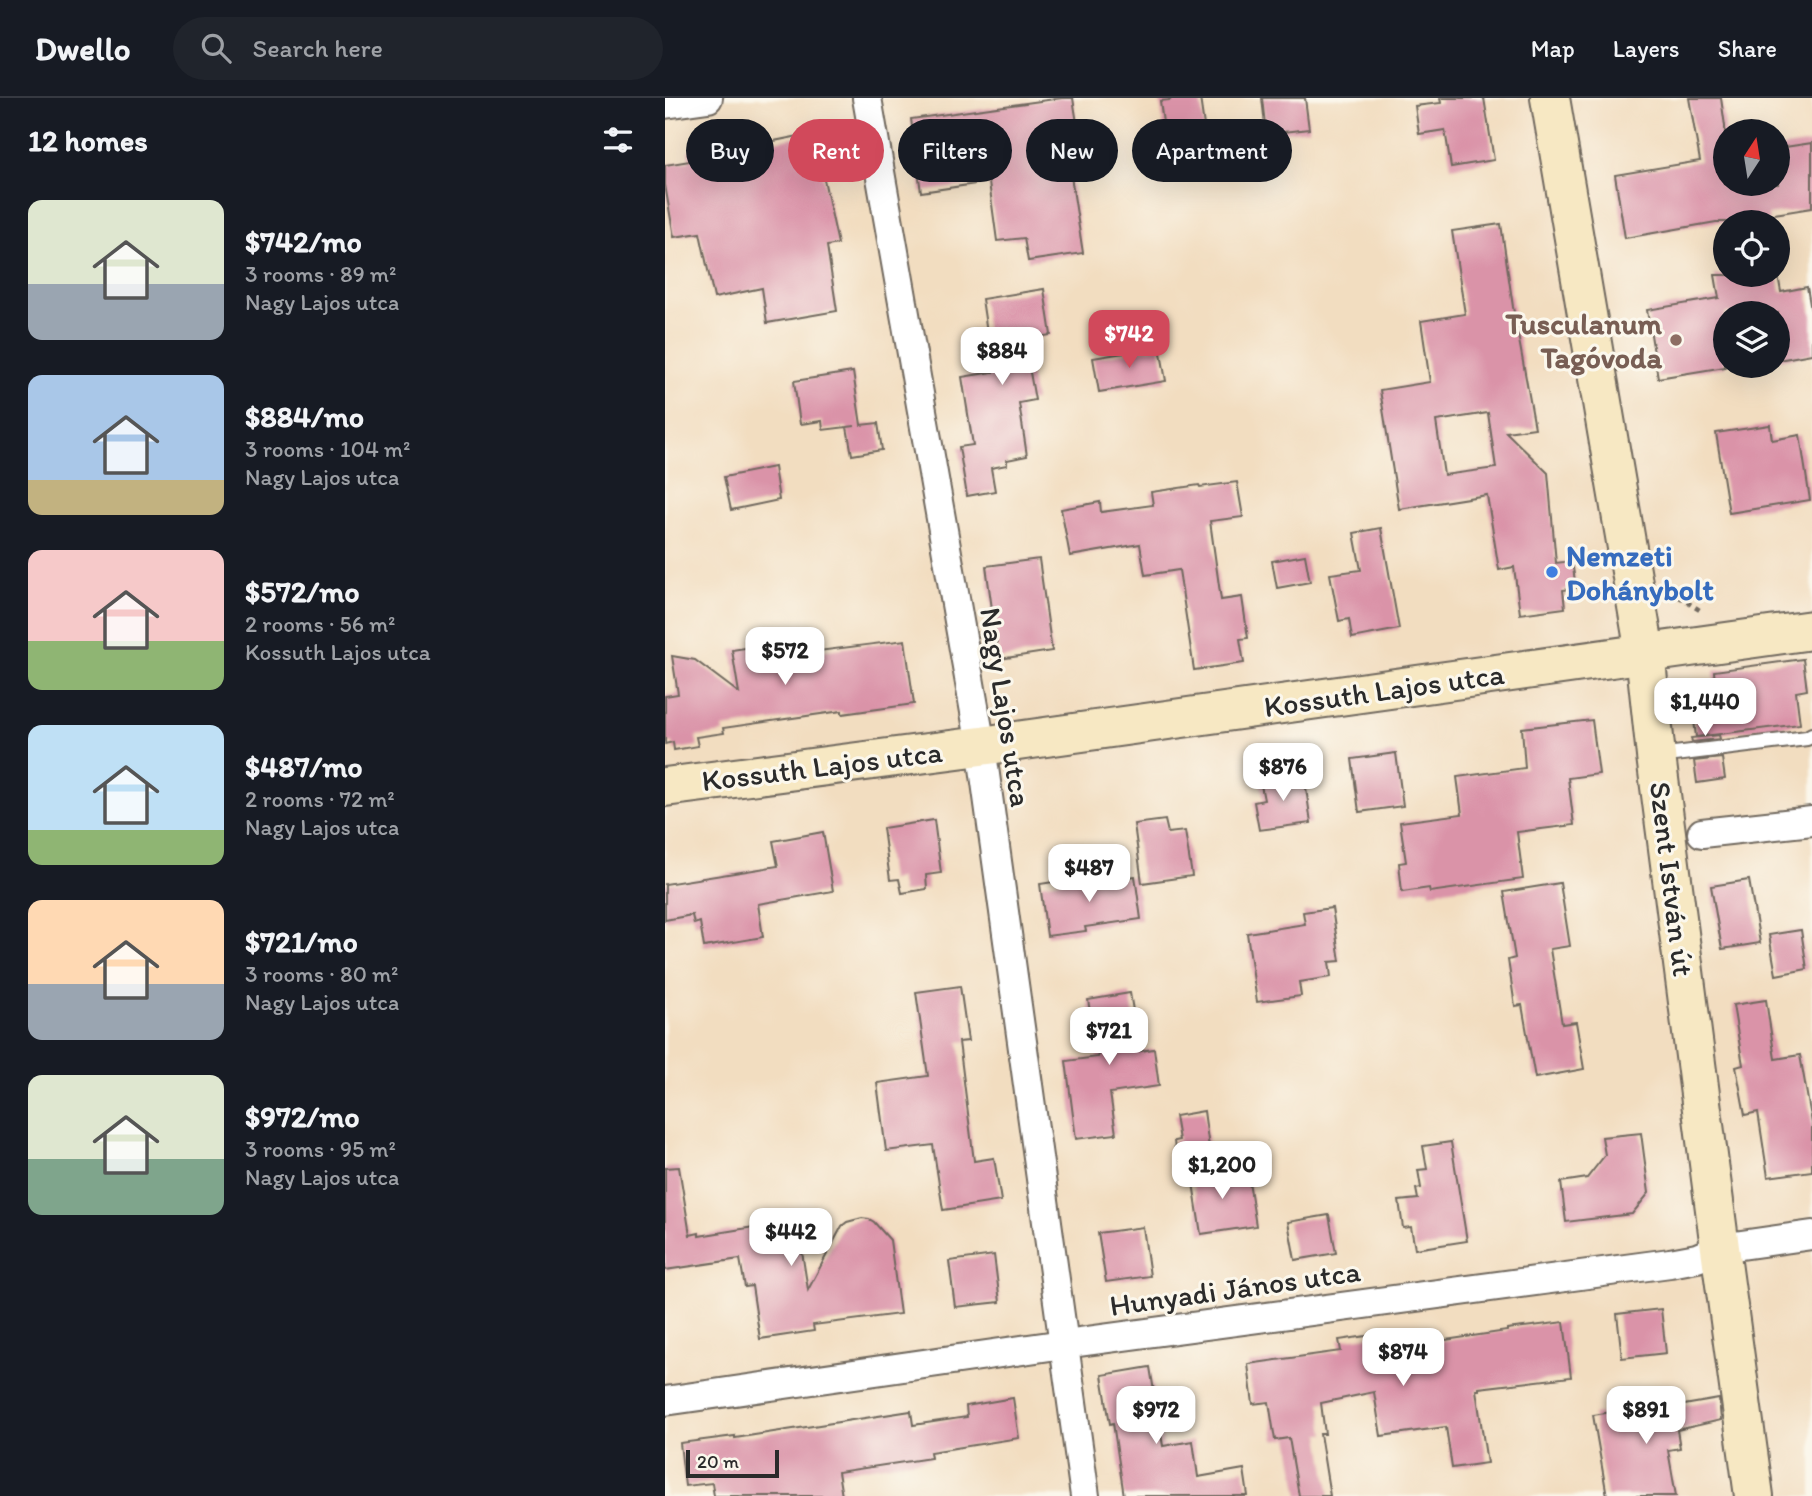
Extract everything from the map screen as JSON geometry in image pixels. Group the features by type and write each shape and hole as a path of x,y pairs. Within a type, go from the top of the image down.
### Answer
{"street":[{"path":"665,104 708,98"},
{"name":"Nagy Lajos utca","path":"867,98 981,746 1085,1496"},
{"name":"Szent István út","path":"1549,98 1645,653 1656,756 1754,1496"},
{"name":"Kossuth Lajos utca","path":"665,787 1812,631"},
{"path":"1702,833 1812,821"},
{"name":"Hunyadi János utca","path":"665,1402 1064,1344 1669,1263 1697,1258 1720,1248 1812,1235"}],"lane":[{"path":"1656,756 1807,738 1812,735"}],"path":[{"path":"1663,586 1702,612"}],"building":[{"path":"1073,98 1076,119 1026,119 1026,182 1072,182 1083,253 1028,261 1024,238 997,241 989,182 1012,182 1012,119 911,119"},
{"path":"1169,98 1200,98 1203,119 1163,119 1160,101 1170,100"},
{"path":"1262,98 1305,98 1309,129 1292,131 1292,119 1264,119"},
{"path":"1440,98 1484,98 1494,160 1451,167 1445,130 1419,134 1415,106 1441,103"},
{"path":"1689,98 1721,98 1724,119 1713,119 1713,196 1790,196 1790,146 1812,143 1812,208 1790,212 1713,210 1713,223 1625,238 1615,175 1700,161"},
{"path":"788,138 788,182 825,182 838,244 827,246 837,311 767,323 762,288 714,298 700,233 674,237 665,185 665,165 686,162 686,182 774,182 774,141"},
{"path":"920,182 989,182 921,192"},
{"path":"1501,224 1535,428 1506,432 1548,473 1556,563 1572,561 1576,588 1563,590 1565,608 1520,614 1514,567 1499,570 1487,495 1399,509 1380,390 1430,382 1421,321 1465,314 1452,231","holes":["1488,413 1496,468 1444,475 1436,421"]},
{"path":"1717,287 1780,287 1781,292 1807,287 1812,316 1812,354 1790,358 1790,301 1713,301 1713,369 1658,378 1647,310 1719,298"},
{"path":"1044,289 1051,335 1024,339 1035,400 1019,403 1027,456 1007,460 1007,465 991,468 995,491 967,496 959,447 973,445 962,377 993,372 982,299"},
{"path":"1160,347 1166,381 1099,392 1093,358"},
{"path":"853,372 861,425 878,423 882,450 852,455 847,427 823,430 822,421 800,424 794,381"},
{"name":"Tusculanum Tagóvoda","path":"1770,425 1772,440 1800,435 1810,500 1729,513 1716,433"},
{"path":"774,467 779,500 731,510 724,477"},
{"path":"1237,482 1243,517 1210,521 1221,600 1242,597 1248,638 1240,639 1244,663 1194,670 1179,570 1145,575 1140,544 1070,556 1061,509 1100,502 1101,512 1153,505 1151,492"},
{"path":"1381,528 1399,629 1352,638 1349,619 1339,621 1330,574 1361,570 1354,533"},
{"path":"1305,555 1310,582 1277,588 1272,561"},
{"path":"1039,559 1052,651 999,659 986,566"},
{"path":"801,639 803,653 905,640 914,704 723,728 724,733 696,737 698,746 674,750 673,742 665,744 665,696 678,694 672,656 695,660 739,693 732,650"},
{"path":"1803,659 1807,690 1796,692 1800,724 1696,737 1690,686 1715,683 1714,671"},
{"path":"1592,720 1599,774 1568,778 1574,825 1517,832 1523,879 1430,892 1429,888 1402,892 1399,863 1406,862 1400,822 1462,814 1457,777 1525,768 1522,728"},
{"path":"1719,735 1720,739 1692,742 1691,738"},
{"path":"1396,753 1403,806 1359,812 1352,759"},
{"path":"1722,758 1725,779 1697,783 1694,761"},
{"path":"1304,774 1311,823 1259,830 1254,802 1264,800 1260,780"},
{"path":"934,820 941,873 926,875 927,889 902,893 899,879 890,880 883,828"},
{"path":"1165,820 1168,833 1185,831 1192,876 1142,883 1134,824"},
{"path":"823,832 833,891 758,904 763,937 704,947 700,922 694,924 692,915 665,920 665,884 778,866 773,841"},
{"path":"1135,876 1141,919 1047,936 1040,884 1079,878 1079,883"},
{"path":"1749,880 1760,943 1722,949 1711,886"},
{"path":"1560,883 1570,946 1550,949 1562,1024 1576,1022 1584,1069 1535,1078 1522,1005 1515,1006 1508,960 1515,958 1504,892"},
{"path":"1332,908 1340,961 1329,962 1331,977 1299,982 1301,996 1257,1002 1247,933 1305,924 1303,912"},
{"path":"1801,930 1807,969 1776,975 1769,935"},
{"path":"960,986 968,1041 959,1042 974,1161 994,1158 1001,1201 943,1210 933,1145 886,1151 877,1083 928,1076 916,992"},
{"path":"1130,993 1140,1051 1154,1049 1159,1086 1110,1093 1116,1134 1076,1139 1066,1061 1098,1057 1088,1000"},
{"path":"1766,1000 1775,1059 1800,1055 1812,1123 1812,1171 1768,1177 1758,1112 1745,1115 1736,1067 1743,1065 1733,1005"},
{"path":"1204,1111 1211,1162 1177,1167 1174,1141 1179,1140 1175,1116"},
{"path":"1641,1133 1649,1193 1632,1214 1566,1222 1561,1182 1587,1178 1605,1155 1602,1137"},
{"path":"1451,1142 1467,1241 1415,1249 1411,1227 1403,1228 1399,1201 1418,1199 1416,1189 1421,1188 1418,1170 1427,1169 1423,1146"},
{"path":"1227,1165 1230,1184 1249,1181 1256,1226 1201,1234 1191,1170"},
{"path":"679,1167 690,1235 699,1233 699,1236 797,1220 808,1290 842,1226 862,1218 874,1222 890,1240 900,1314 813,1325 814,1331 760,1339 752,1286 745,1287 740,1259 665,1270 665,1168"},
{"path":"1329,1215 1336,1253 1295,1260 1288,1222"},
{"path":"1143,1227 1150,1276 1106,1282 1098,1233"},
{"path":"994,1255 1000,1302 955,1307 949,1261"},
{"path":"1661,1309 1666,1353 1622,1358 1617,1314"},
{"path":"1564,1322 1571,1377 1476,1390 1487,1463 1452,1468 1446,1427 1381,1436 1374,1392 1321,1403 1325,1434 1320,1434 1330,1496 1299,1496 1289,1438 1275,1440 1269,1402 1253,1404 1248,1364 1341,1351 1339,1340 1387,1333 1388,1338 1402,1336 1404,1346"},
{"path":"1150,1367 1163,1446 1193,1441 1198,1477 1244,1469 1248,1496 1124,1496 1113,1423 1110,1424 1102,1375"},
{"path":"1013,1398 1019,1438 930,1452 931,1458 838,1472 842,1496 714,1496 712,1483 685,1486 680,1443 735,1438 911,1411 913,1425 967,1417 966,1406"},
{"path":"1719,1399 1721,1420 1677,1430 1680,1448 1668,1450 1676,1496 1607,1496 1593,1415 1654,1405 1655,1410"}],"place":[{"name":"Tusculanum Tagóvoda","path":"1676,340"},
{"name":"Nemzeti Dohánybolt","path":"1552,572"}]}
